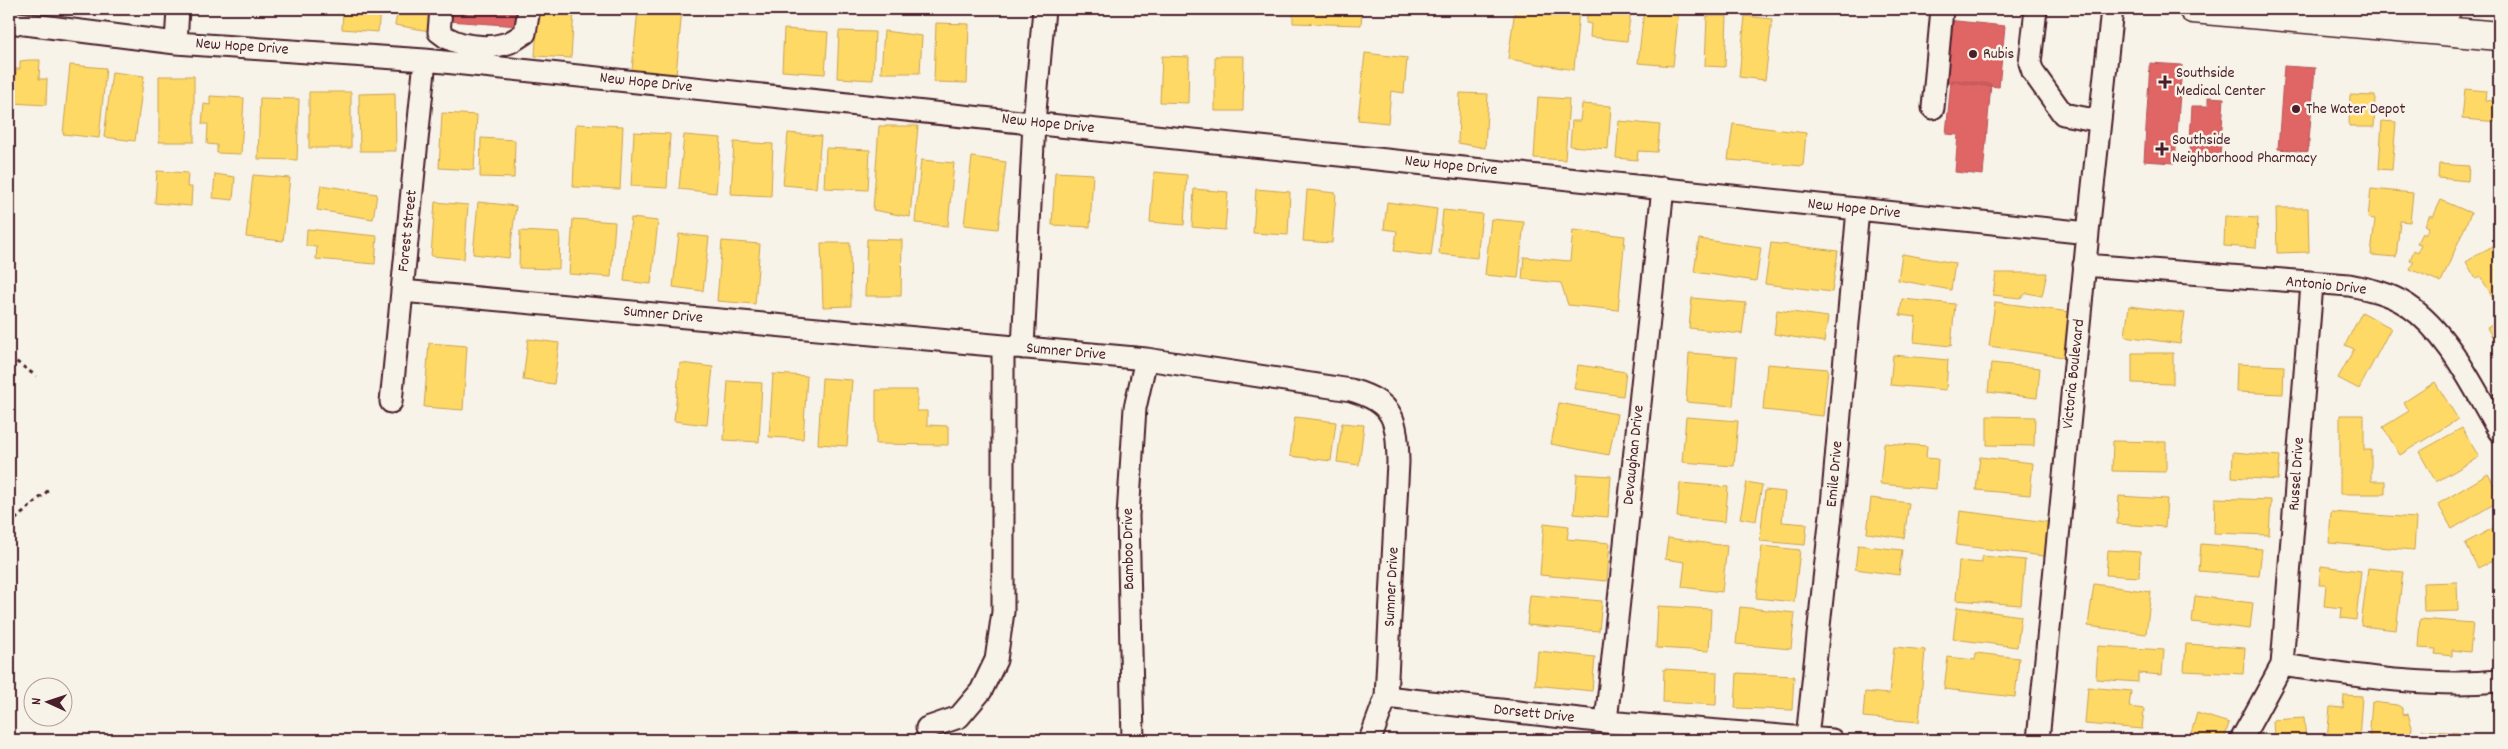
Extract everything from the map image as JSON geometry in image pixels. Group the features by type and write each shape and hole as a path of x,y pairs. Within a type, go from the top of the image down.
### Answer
{"main road":[{"path":"2194,9 2303,14 2419,29 2499,36"},
{"path":"2419,29 2447,9"}],"street":[{"path":"176,42 178,9"},
{"path":"441,9 439,32 448,41 477,47 508,43 526,33 529,9"},
{"path":"927,728 959,717 981,691 996,660 1003,612 1013,347 1044,9"},
{"path":"1933,108 1942,9"},
{"path":"2036,9 2030,63 2033,72 2063,114 2100,121"},
{"name":"Victoria Boulevard","path":"2038,740 2084,265 2112,9"},
{"name":"New Hope Drive","path":"9,22 176,42 425,60 2088,233"},
{"name":"Forest Street","path":"391,402 425,60"},
{"name":"Devaughan Drive","path":"1606,722 1662,188"},
{"name":"Emile Drive","path":"1807,738 1832,505 1858,209"},
{"name":"Antonio Drive","path":"2084,265 2312,284 2349,285 2382,292 2407,305 2430,325 2454,356 2499,431"},
{"name":"Russel Drive","path":"2240,740 2282,665 2312,284"},
{"name":"Sumner Drive","path":"402,291 1146,359 1352,390 1372,396 1390,410 1398,437 1398,462 1386,697 1370,740"},
{"name":"Bamboo Drive","path":"1133,740 1128,516 1134,408 1146,359"},
{"path":"2282,665 2435,683 2468,684 2499,681"},
{"name":"Dorsett Drive","path":"1386,697 1606,722 1832,740"}],"path":[{"path":"9,360 14,360 36,376"},
{"path":"9,525 50,489"}],"building: Homes":[{"path":"343,9 380,9 378,32 342,29"},
{"path":"398,9 433,9 429,31 395,25"},
{"path":"538,9 574,9 571,58 535,56"},
{"path":"638,9 682,9 676,75 632,70"},
{"path":"1173,9 1202,9 1201,11 1173,11"},
{"path":"1255,9 1255,13 1231,10"},
{"path":"1293,9 1362,9 1361,25 1293,23"},
{"path":"1515,9 1579,9 1574,70 1508,59"},
{"path":"1588,9 1631,9 1627,41 1590,37 1591,24 1586,23"},
{"path":"1644,9 1679,9 1673,66 1638,63"},
{"path":"1707,16 1727,16 1725,67 1705,66"},
{"path":"1745,16 1772,19 1765,80 1739,77"},
{"path":"936,23 969,24 967,83 934,82"},
{"path":"784,29 828,32 825,74 782,71"},
{"path":"839,31 875,32 873,80 837,78"},
{"path":"884,31 922,36 920,73 881,73"},
{"path":"1365,53 1407,58 1404,93 1391,91 1388,123 1358,120"},
{"path":"1162,56 1189,57 1188,103 1160,102"},
{"path":"1215,56 1244,56 1243,111 1215,111"},
{"path":"40,60 39,79 47,79 46,105 12,103 13,78 15,78 16,69 20,69 20,61"},
{"path":"70,65 106,68 99,138 63,134"},
{"path":"112,72 144,76 135,141 104,137"},
{"path":"159,76 194,76 194,142 159,142"},
{"path":"2465,89 2486,91 2485,100 2499,102 2499,122 2462,119"},
{"path":"309,92 351,92 351,148 309,148"},
{"path":"395,93 396,151 360,151 359,94"},
{"path":"1460,93 1488,94 1485,148 1458,143"},
{"path":"2350,95 2375,96 2374,127 2349,127"},
{"path":"210,96 244,98 241,154 217,153 217,145 207,144 208,124 202,124 204,104 210,105"},
{"path":"1538,97 1569,99 1565,160 1534,158"},
{"path":"260,98 299,99 297,160 258,159"},
{"path":"1582,104 1611,106 1608,149 1570,146 1572,121 1580,121"},
{"path":"442,113 477,115 474,170 439,168"},
{"path":"1619,121 1660,125 1657,152 1638,151 1637,160 1616,158"},
{"path":"2382,121 2396,122 2392,170 2379,169"},
{"path":"576,124 623,126 620,189 573,187"},
{"path":"1733,124 1806,133 1803,166 1728,160"},
{"path":"879,126 918,126 910,217 873,210"},
{"path":"634,132 670,134 667,188 631,186"},
{"path":"788,133 821,136 816,188 783,185"},
{"path":"684,135 721,138 716,193 679,189"},
{"path":"481,138 515,140 514,178 480,177"},
{"path":"734,142 773,144 771,196 731,194"},
{"path":"826,148 870,150 868,190 824,188"},
{"path":"972,157 1006,162 998,229 964,225"},
{"path":"921,160 954,163 948,226 915,223"},
{"path":"2439,164 2469,166 2468,181 2438,178"},
{"path":"157,171 188,173 187,187 192,187 191,206 155,203"},
{"path":"1055,172 1093,174 1090,227 1052,225"},
{"path":"1154,172 1187,175 1184,225 1150,222"},
{"path":"215,174 235,177 233,200 213,198"},
{"path":"253,175 290,178 283,241 246,237"},
{"path":"321,185 377,194 373,219 317,210"},
{"path":"1194,189 1228,192 1225,230 1192,227"},
{"path":"1256,189 1290,192 1288,235 1253,233"},
{"path":"2371,189 2413,193 2410,222 2400,221 2396,257 2371,255 2375,219 2368,218"},
{"path":"1307,190 1336,193 1332,243 1303,241"},
{"path":"2441,200 2471,213 2441,282 2410,269 2414,261 2410,260 2414,250 2418,252 2421,245 2417,243 2422,233 2425,235 2429,227 2425,225 2430,215 2433,217"},
{"path":"435,202 468,205 464,259 431,256"},
{"path":"478,202 516,206 509,258 473,254"},
{"path":"1387,202 1437,209 1431,256 1394,251 1397,231 1384,229"},
{"path":"2276,208 2308,208 2309,252 2277,253"},
{"path":"1443,210 1482,214 1477,258 1439,254"},
{"path":"2225,216 2258,218 2256,248 2224,246"},
{"path":"631,218 658,221 651,284 624,281"},
{"path":"573,219 615,222 611,277 569,274"},
{"path":"1491,219 1524,222 1518,278 1485,275"},
{"path":"307,229 377,236 375,264 316,259 317,247 306,246"},
{"path":"1573,230 1625,236 1618,310 1568,305 1561,283 1522,279 1524,257 1570,261"},
{"path":"520,231 560,233 559,269 519,268"},
{"path":"679,234 709,237 703,291 673,287"},
{"path":"867,239 902,240 901,296 865,296"},
{"path":"1699,239 1761,248 1756,281 1694,272"},
{"path":"722,241 760,244 755,304 717,301"},
{"path":"821,243 850,243 851,306 823,307"},
{"path":"1771,243 1838,251 1832,292 1765,284"},
{"path":"2495,244 2499,250 2499,307 2480,276 2476,279 2466,262"},
{"path":"1902,254 1955,263 1951,290 1898,280"},
{"path":"1996,273 2047,273 2042,296 2027,293 2020,298 1993,295"},
{"path":"1692,298 1746,303 1742,334 1689,328"},
{"path":"1902,299 1955,304 1951,346 1914,342 1916,317 1900,315"},
{"path":"1995,302 2070,312 2063,357 1989,346"},
{"path":"2129,306 2185,313 2180,344 2125,336"},
{"path":"1777,310 1828,317 1824,342 1774,334"},
{"path":"2362,312 2391,328 2359,389 2338,378 2354,349 2345,345"},
{"path":"2499,321 2499,348 2487,328"},
{"path":"528,339 559,343 554,384 523,380"},
{"path":"429,343 467,346 463,410 424,407"},
{"path":"1689,353 1737,357 1733,406 1686,402"},
{"path":"2132,353 2173,353 2173,384 2132,383"},
{"path":"1893,355 1948,360 1946,390 1890,385"},
{"path":"680,363 713,367 707,425 674,421"},
{"path":"1991,363 2040,368 2037,398 1988,392"},
{"path":"1767,364 1828,369 1823,416 1763,410"},
{"path":"2237,364 2284,366 2283,394 2236,392"},
{"path":"1578,365 1626,372 1623,396 1574,389"},
{"path":"773,374 807,376 803,439 769,437"},
{"path":"822,378 852,380 847,446 818,444"},
{"path":"728,381 762,383 759,442 724,440"},
{"path":"2435,382 2458,419 2400,455 2383,427 2409,411 2404,402"},
{"path":"876,390 917,390 917,411 927,411 927,425 948,426 948,445 876,444"},
{"path":"1559,403 1617,414 1609,455 1551,444"},
{"path":"2340,415 2364,415 2364,450 2371,450 2371,481 2385,481 2385,494 2340,494"},
{"path":"1987,416 2035,417 2034,446 1987,445"},
{"path":"1295,417 1336,422 1331,461 1290,456"},
{"path":"1686,417 1738,421 1734,466 1682,462"},
{"path":"1342,423 1364,425 1359,465 1337,462"},
{"path":"2462,428 2479,457 2436,482 2419,452"},
{"path":"2113,441 2166,442 2166,472 2112,471"},
{"path":"1884,443 1927,446 1926,458 1938,459 1936,489 1880,484"},
{"path":"2233,452 2280,456 2278,480 2232,477"},
{"path":"1980,457 2033,463 2030,495 1976,490"},
{"path":"1577,474 1611,476 1608,517 1574,514"},
{"path":"2488,474 2499,494 2499,501 2452,529 2438,504"},
{"path":"1747,482 1762,485 1756,521 1740,518"},
{"path":"1680,483 1728,487 1725,522 1677,517"},
{"path":"1765,490 1785,492 1782,522 1807,524 1805,545 1760,541"},
{"path":"2119,496 2167,499 2165,527 2117,524"},
{"path":"1871,498 1909,503 1904,538 1867,533"},
{"path":"2215,498 2271,500 2269,535 2214,533"},
{"path":"1960,511 2055,523 2051,557 1956,545"},
{"path":"2331,512 2416,518 2414,550 2329,543"},
{"path":"1544,523 1569,526 1567,539 1610,543 1607,581 1540,575"},
{"path":"2499,525 2499,557 2478,568 2465,543"},
{"path":"1668,538 1727,546 1722,592 1682,587 1685,562 1665,559"},
{"path":"2201,544 2262,549 2259,576 2199,571"},
{"path":"1858,545 1902,550 1899,575 1855,569"},
{"path":"1762,546 1800,550 1794,602 1756,598"},
{"path":"2108,550 2140,552 2139,577 2106,575"},
{"path":"1982,556 2025,560 2021,605 1956,600 1959,561 1982,563"},
{"path":"2321,566 2361,571 2356,620 2341,618 2342,608 2324,606 2326,585 2319,585"},
{"path":"2368,568 2403,572 2396,630 2361,626"},
{"path":"2457,582 2458,611 2424,612 2423,583"},
{"path":"2094,584 2151,592 2146,634 2088,626"},
{"path":"1530,595 1602,601 1599,631 1527,625"},
{"path":"2195,596 2253,603 2250,629 2192,622"},
{"path":"1658,606 1711,609 1709,651 1656,648"},
{"path":"1740,607 1795,613 1791,649 1736,644"},
{"path":"1957,607 2021,616 2017,647 1953,639"},
{"path":"2420,619 2473,623 2470,652 2452,650 2452,656 2435,654 2436,649 2418,648"},
{"path":"2186,644 2245,648 2243,674 2184,671"},
{"path":"2098,646 2164,650 2162,675 2138,673 2138,682 2096,679"},
{"path":"1894,647 1925,650 1919,722 1863,717 1865,692 1889,694"},
{"path":"1538,651 1595,657 1592,691 1535,685"},
{"path":"1976,653 2019,658 2015,697 1944,689 1948,657 1975,660"},
{"path":"1664,669 1717,672 1716,705 1663,702"},
{"path":"1737,673 1794,676 1792,710 1735,708"},
{"path":"2088,687 2131,691 2129,707 2144,709 2142,729 2085,724"},
{"path":"2344,695 2362,696 2359,740 2327,740 2330,707 2343,708"},
{"path":"2372,702 2397,705 2402,708 2402,715 2408,714 2412,727 2410,740 2369,740"},
{"path":"2197,713 2229,723 2224,740 2189,740"},
{"path":"2304,718 2306,740 2274,740 2273,720"},
{"path":"2422,730 2459,733 2459,740 2421,740"}],"building: Shops":[{"path":"449,9 521,9 520,26 448,21"},
{"name":"Rubis","path":"1947,20 2005,26 1999,87 1941,81"},
{"path":"2150,63 2182,65 2175,163 2144,161"},
{"path":"2284,66 2315,68 2308,152 2278,149"},
{"path":"1951,80 1991,84 1983,175 1955,172 1958,135 1946,134"},
{"path":"2208,97 2224,98 2220,157 2189,156 2192,106 2208,106"}],"place":[{"name":"Rubis","path":"1973,54"},
{"name":"Southside Medical Center","path":"2165,82"},
{"name":"The Water Depot","path":"2296,109"},
{"name":"Southside Neighborhood Pharmacy","path":"2162,149"}]}
